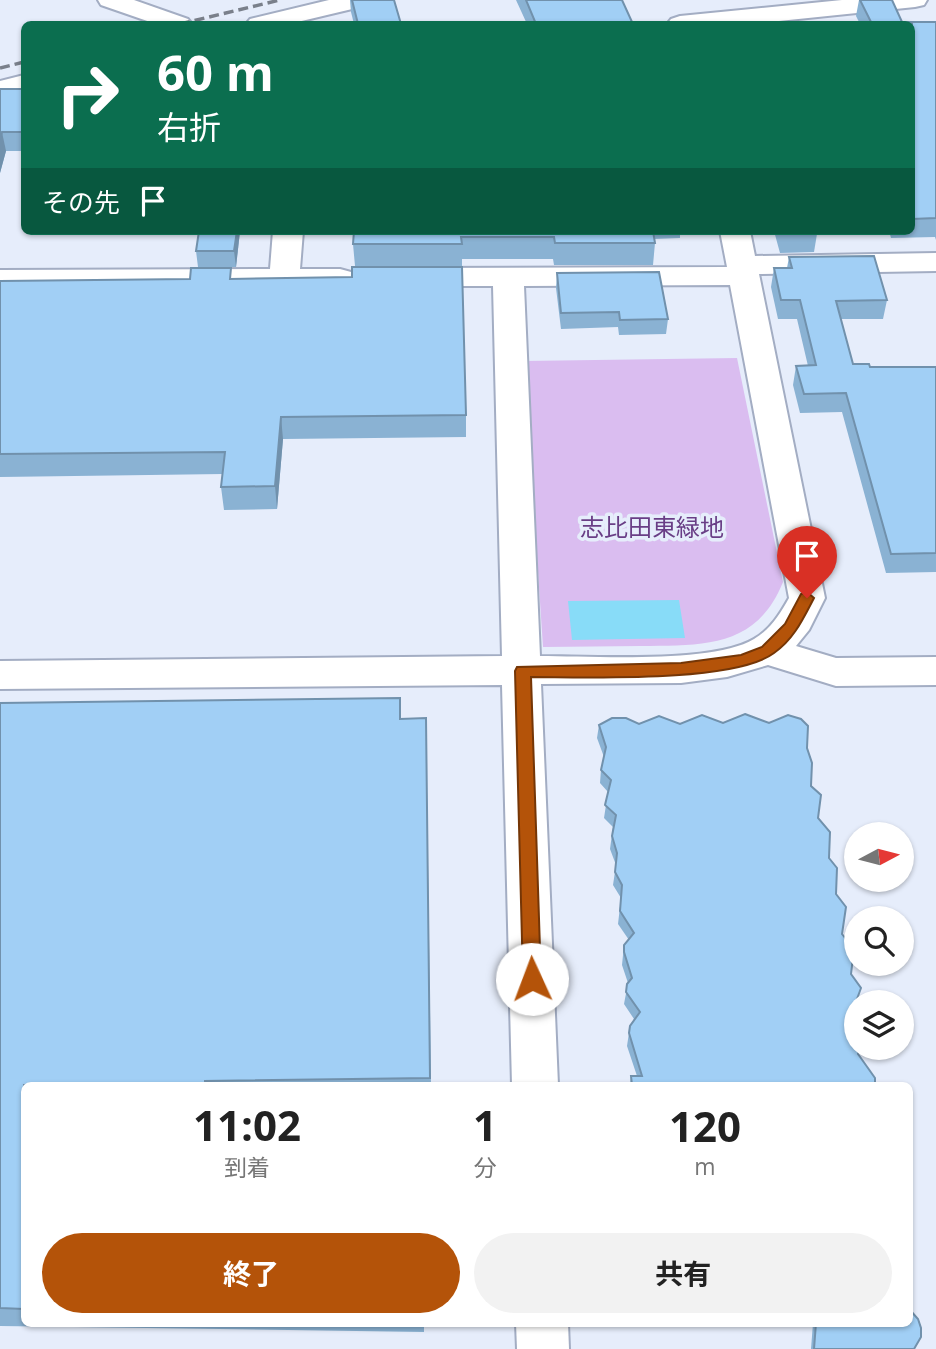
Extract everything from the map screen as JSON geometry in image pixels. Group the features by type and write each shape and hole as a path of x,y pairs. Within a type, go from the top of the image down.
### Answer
{"street":[{"path":"110,0 170,21"},
{"path":"272,21 360,0"},
{"path":"717,21 915,0"},
{"path":"0,89 21,84"},
{"path":"284,278 288,235"},
{"path":"0,675 681,669 743,660 767,651 791,628 807,598 736,235"},
{"path":"0,279 508,277 743,271 936,262"},
{"path":"508,277 535,1082"},
{"path":"767,651 836,672 936,671"},
{"path":"542,1327 543,1349"}],"green space":[{"name":"志比田東緑地","path":"737,358 783,582 772,604 758,620 742,631 725,639 706,643 543,647 524,361"}],"water":[{"path":"679,600 685,638 572,640 568,601"}],"building":[{"path":"352,0 394,0 400,21 357,21"},
{"path":"526,0 622,0 632,21 535,21"},
{"path":"860,0 892,0 902,21 870,21"},
{"path":"915,22 936,22 936,218 915,219"},
{"path":"0,89 21,89 21,132 2,132 0,139"},
{"path":"198,235 236,235 234,251 196,251"},
{"path":"354,235 654,235 655,243 555,243 554,237 461,237 462,244 353,244"},
{"path":"874,256 887,300 836,301 853,364 869,364 870,367 936,367 936,553 891,554 846,393 804,394 796,366 816,365 800,300 781,300 774,268 792,268 789,257"},
{"path":"352,267 462,267 466,415 281,417 275,486 221,487 225,452 0,454 0,281 190,279 191,268 231,268 230,279 352,277"},
{"path":"659,272 668,319 620,320 619,312 561,313 557,273"},
{"path":"400,698 400,719 426,718 430,1078 21,1082 21,1309 0,1308 0,703"},
{"path":"745,714 769,723 788,715 801,719 808,726 807,748 812,763 811,786 821,795 818,818 830,832 829,858 837,868 836,894 845,906 842,934 844,976 852,976 861,988 844,990 844,1060 862,1060 875,1082 632,1082 631,1076 642,1076 629,1033 630,1026 640,1012 626,992 627,984 632,978 624,945 634,933 620,911 622,885 615,872 617,853 612,836 616,815 605,805 611,780 601,770 606,747 599,725 612,718 626,718 639,724 659,716 680,724 702,715 723,723"},
{"path":"913,1313 921,1328 921,1337 914,1349 814,1349 816,1327 913,1327"}],"railway":[{"path":"192,21 280,0"},
{"path":"0,68 21,63"}],"route":[{"path":"532,979 523,671 681,669 743,660 767,651 791,628 807,598"}]}
